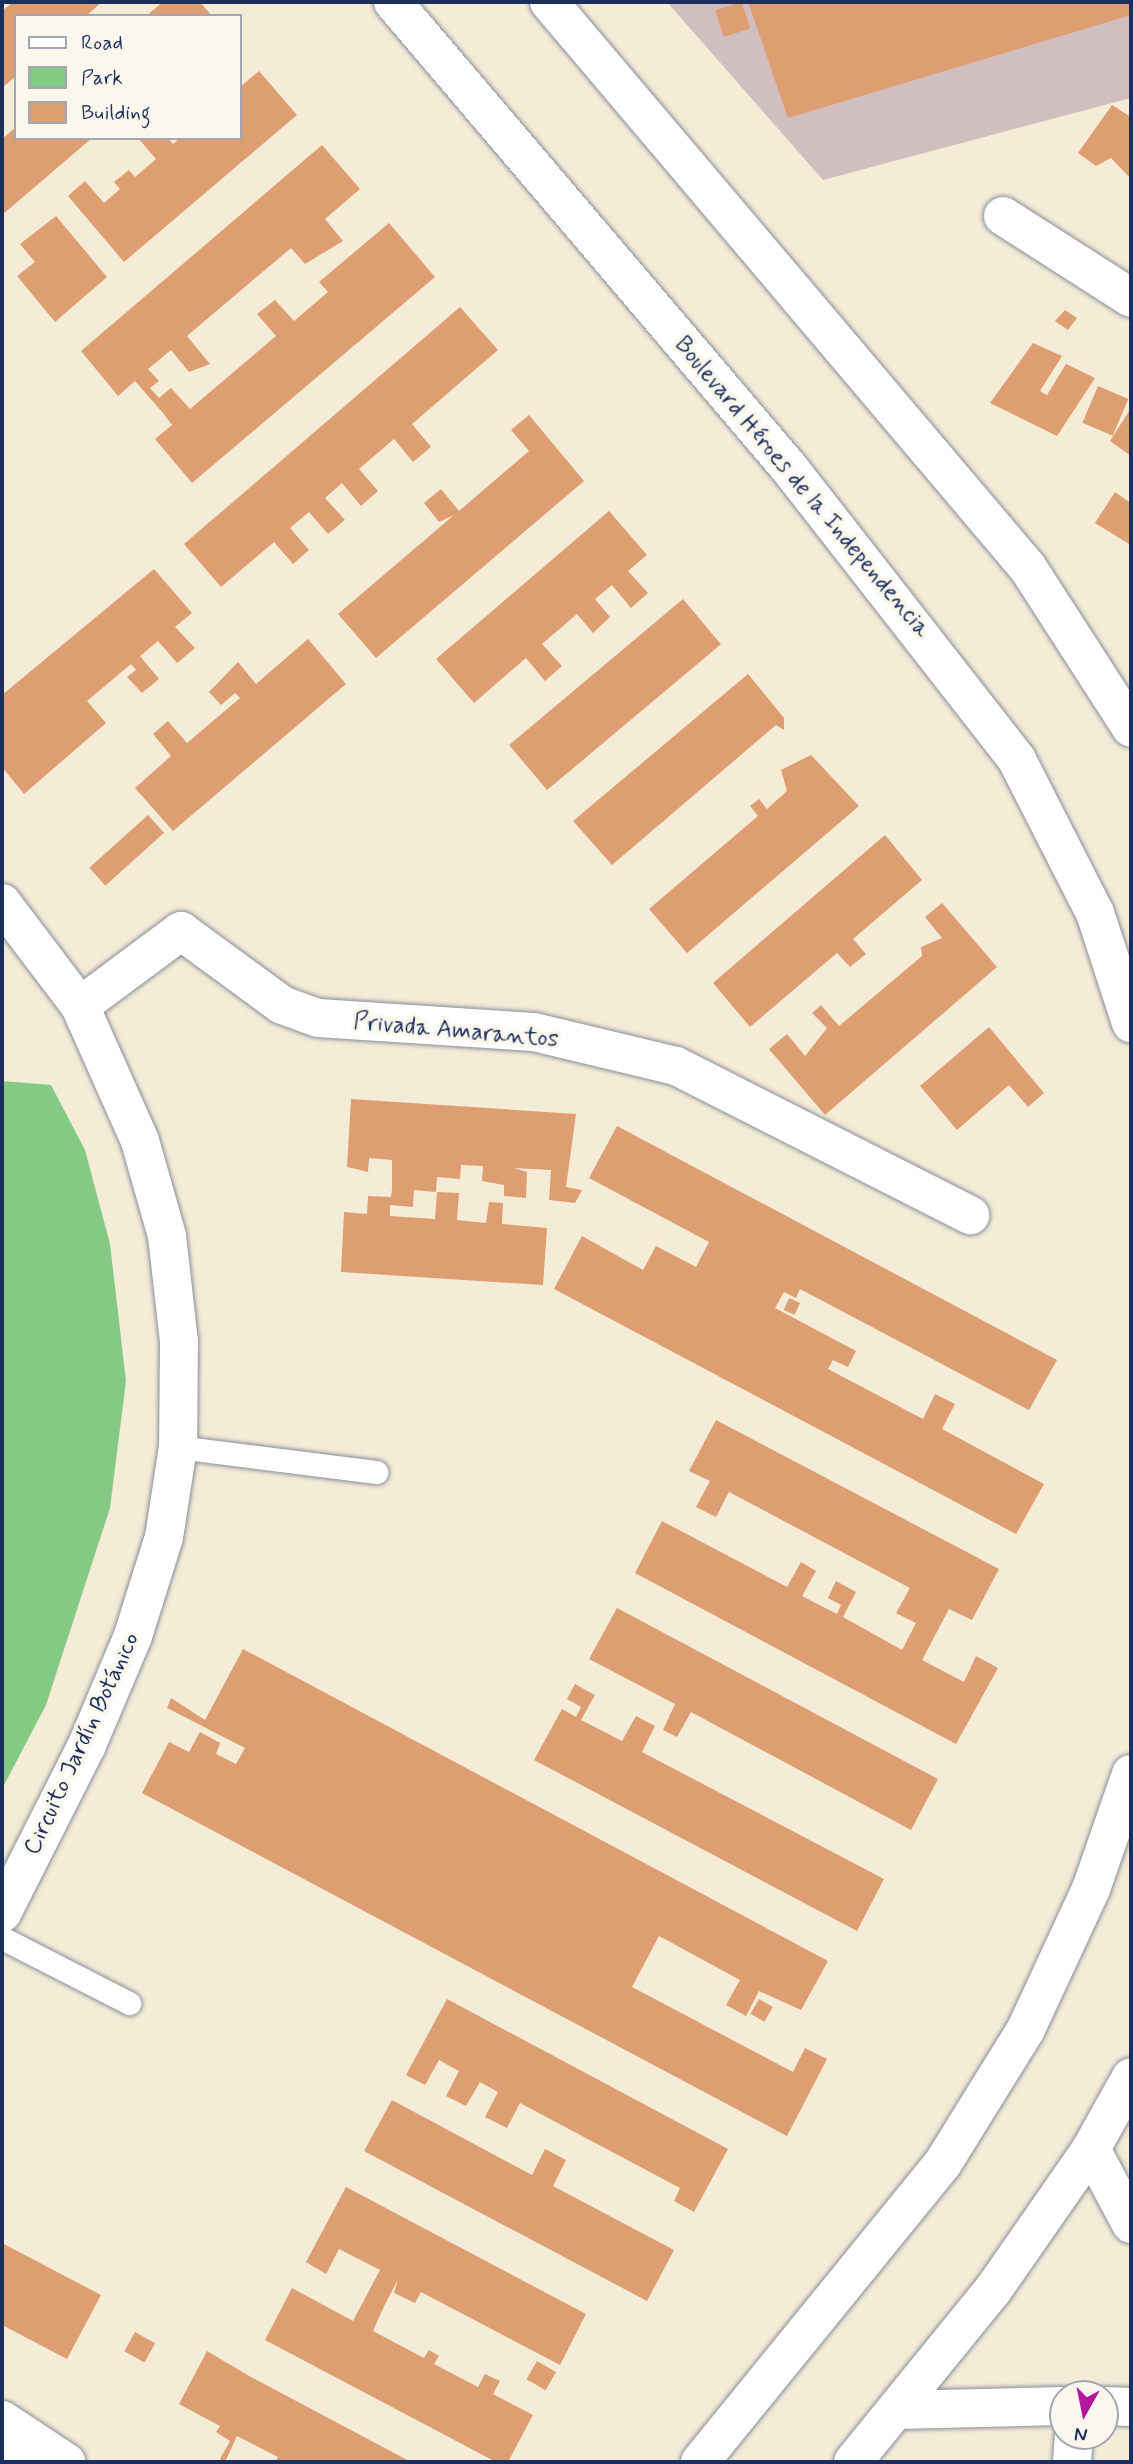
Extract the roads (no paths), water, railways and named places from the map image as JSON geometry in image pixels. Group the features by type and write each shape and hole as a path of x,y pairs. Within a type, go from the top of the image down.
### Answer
{"main road":[{"name":"Boulevard Héroes de la Independencia","path":"393,2 790,469 1017,760 1096,913 1131,1023"},
{"path":"549,2 1019,557 1131,728"},
{"path":"1003,216 1131,298"},
{"name":"Circuito Jardín Botánico","path":"2,903 80,1006 140,1141 167,1236 179,1342 178,1447 164,1537 133,1636 86,1747 2,1913"},
{"name":"Privada Amarantos","path":"80,1006 181,931 282,1005 318,1018 534,1032 676,1066 970,1215"},
{"path":"700,2462 852,2281 943,2163 1026,2029 1091,1889 1131,1774"},
{"path":"853,2462 993,2290 1091,2149 1131,2077"},
{"path":"1091,2149 1131,2224"},
{"path":"898,2410 1049,2406"},
{"path":"15,2440 66,2462"}],"lane":[{"path":"178,1447 376,1472"},
{"path":"2,1938 129,2003"}]}
